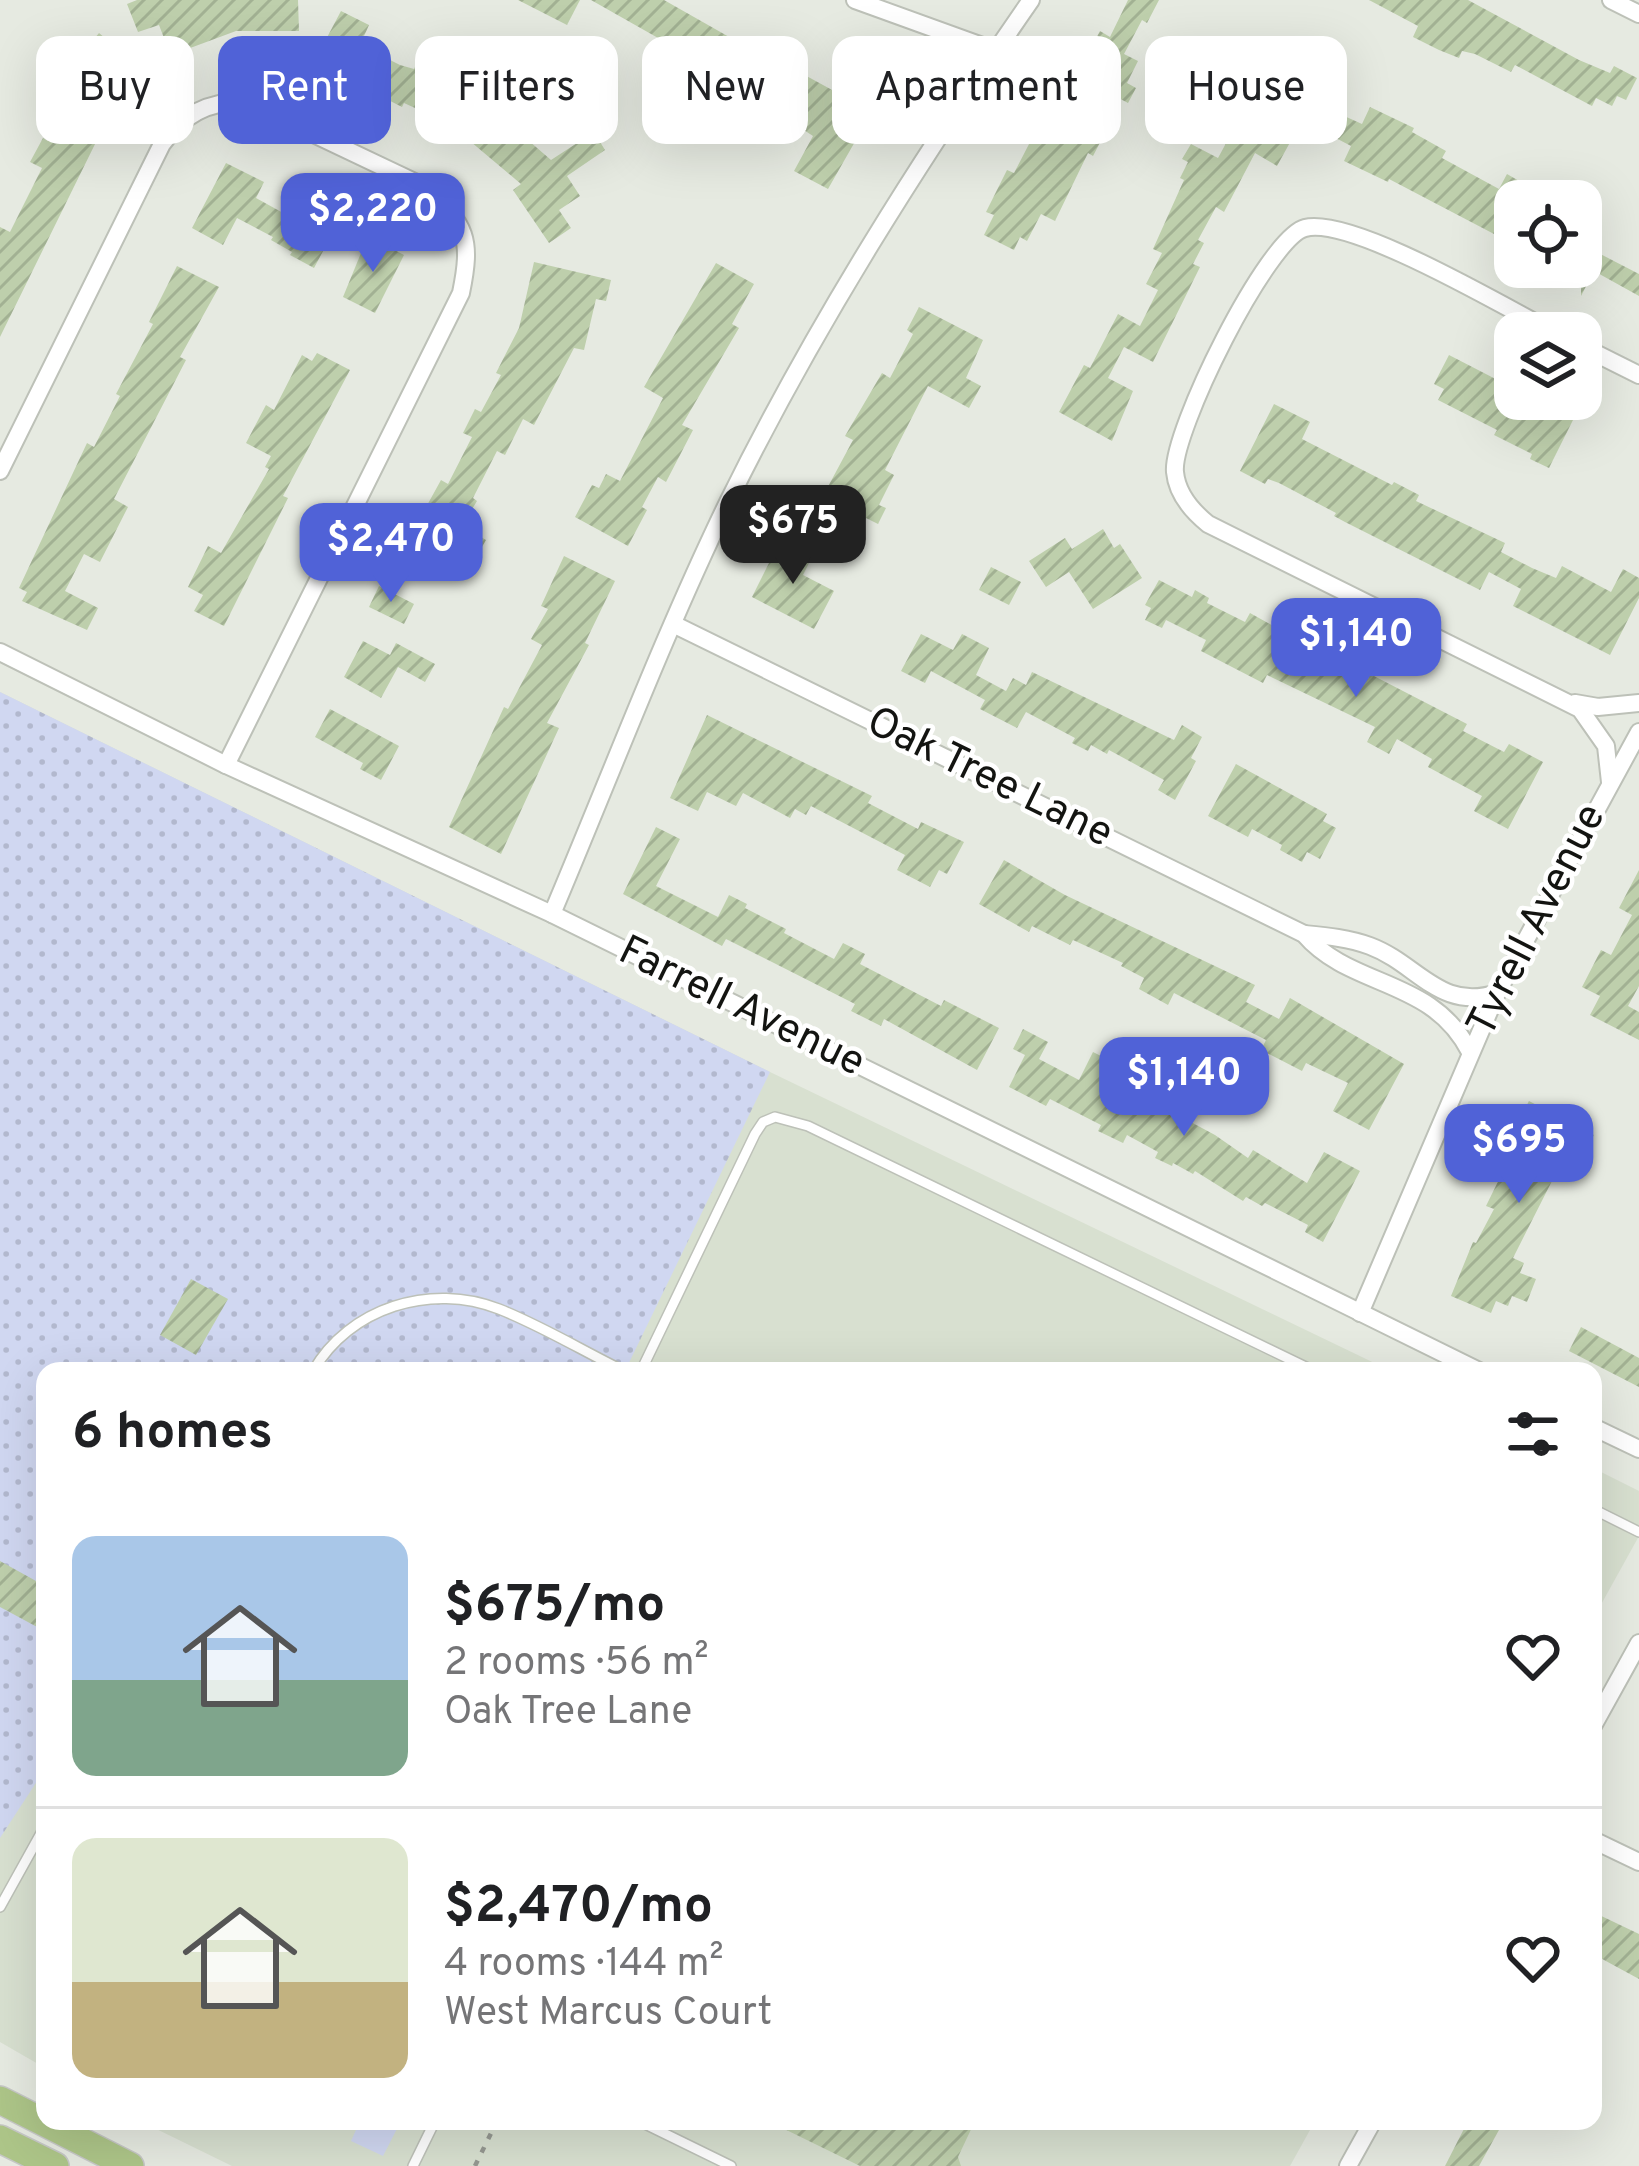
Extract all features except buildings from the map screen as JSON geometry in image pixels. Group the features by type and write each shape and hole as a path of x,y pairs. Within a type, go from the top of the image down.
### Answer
{"main road":[{"path":"0,2100 36,2118"},
{"path":"59,2130 130,2166"},
{"path":"0,2139 55,2166"}],"street":[{"path":"855,0 955,36"},
{"path":"1006,36 1031,0"},
{"path":"1611,0 1639,14"},
{"path":"0,471 162,144 179,121 219,102 244,101 425,187 447,207 469,254 461,293 226,765"},
{"path":"552,914 728,502 806,354 938,144"},
{"path":"1513,312 1355,232 1306,228 1288,237 1269,260 1220,348 1176,447 1174,474 1193,512 1230,535 1580,710 1599,732 1610,761 1610,782"},
{"path":"1602,356 1639,375"},
{"name":"Oak Tree Lane","path":"673,624 1304,934 1370,946 1464,999 1497,993"},
{"name":"Farrell Avenue","path":"0,652 226,765 552,914 1461,1362"},
{"path":"1552,693 1598,707 1639,703"},
{"name":"Tyrell Avenue","path":"1360,1313 1497,993 1639,732"},
{"name":"Oak Tree Lane","path":"1304,934 1322,951 1436,1007 1470,1052"},
{"path":"1602,1432 1639,1450"},
{"path":"1602,1710 1639,1643"},
{"path":"1602,1844 1639,1862"},
{"path":"1348,2166 1368,2130"}],"lane":[{"path":"645,1362 755,1134 775,1117 808,1126 1295,1362"},
{"path":"318,1362 360,1320 408,1302 440,1299 497,1308 606,1362"},
{"path":"1602,1514 1639,1532"},
{"path":"0,1907 36,1845"},
{"path":"413,2166 431,2130"},
{"path":"657,2130 731,2166"}],"path":[{"path":"475,2166 493,2130"}],"shaded area":[{"path":"0,692 770,1072 1372,1362 36,1362 36,2063 0,2042"},
{"path":"0,692 770,1072 629,1362 36,1362 36,1783 0,1838"},
{"path":"1602,1472 1639,1491 1639,1536 1602,1603"},
{"path":"158,2130 1310,2130 1290,2166 232,2166"},
{"path":"356,2130 396,2130 383,2156 351,2141"}]}
